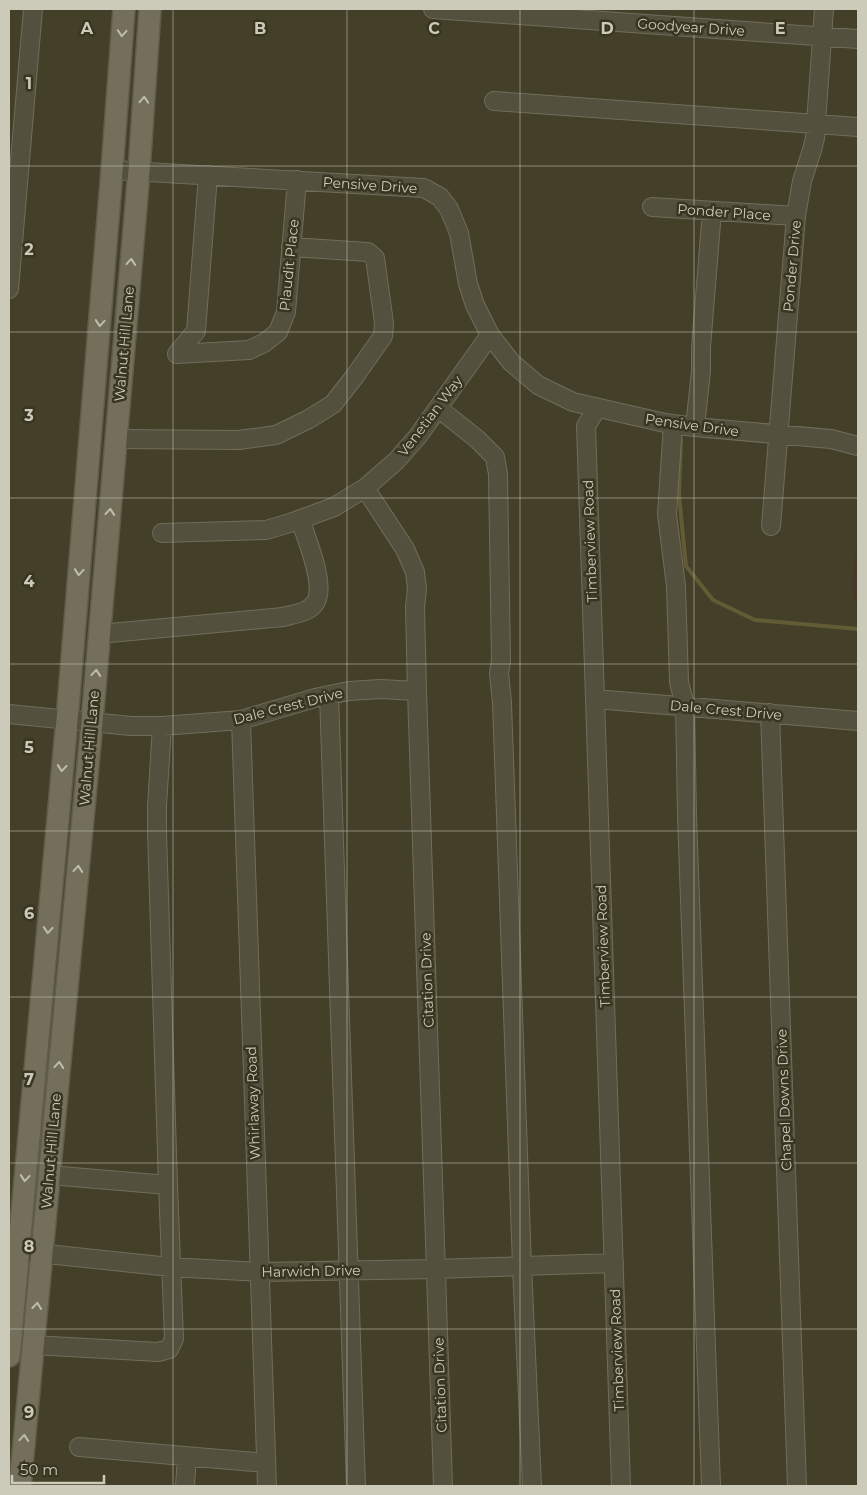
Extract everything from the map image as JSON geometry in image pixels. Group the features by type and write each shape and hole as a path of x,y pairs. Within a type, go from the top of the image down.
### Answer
{"main road":[{"name":"Walnut Hill Lane","path":"9,1356 14,1251 67,720 124,9"},
{"name":"Walnut Hill Lane","path":"20,1486 92,722 139,172 150,9"}],"street":[{"path":"9,289 33,9"},
{"name":"Goodyear Drive","path":"433,9 858,39"},
{"name":"Ponder Drive","path":"771,526 796,216 802,182 812,150 816,123 824,9"},
{"path":"494,101 858,127"},
{"name":"Pensive Drive","path":"112,170 424,188 440,197 449,209 459,233 468,284 475,305 490,335 511,362 538,385 573,402 673,424 831,439 858,446"},
{"name":"Plaudit Place","path":"208,175 196,331 177,354 249,350 264,343 278,332 286,312 297,180"},
{"name":"Ponder Place","path":"652,207 796,216"},
{"path":"696,427 712,211"},
{"path":"116,439 239,440 276,435 309,419 333,404 382,336 384,323 375,258 368,252 292,247"},
{"name":"Venetian Way","path":"162,533 266,530 334,507 364,488 396,461 418,436 490,335"},
{"path":"438,408 495,457 498,474 501,661 499,673 503,712 522,1266 532,1486"},
{"name":"Timberview Road","path":"597,408 586,426 621,1486"},
{"path":"673,424 667,514 676,586 679,682 685,706 687,816 711,1486"},
{"name":"Citation Drive","path":"364,488 405,549 415,572 417,589 415,606 417,691 443,1486"},
{"path":"99,634 283,617 306,610 314,604 319,595 318,576 300,519"},
{"name":"Dale Crest Drive","path":"9,714 131,726 162,726 240,720 349,691 417,691"},
{"path":"329,695 356,1486"},
{"name":"Dale Crest Drive","path":"594,699 858,721"},
{"name":"Chapel Downs Drive","path":"770,714 797,1486"},
{"name":"Whirlaway Road","path":"240,720 266,1486"},
{"path":"33,1345 158,1352 169,1350 174,1339 170,1268 157,815 162,726"},
{"path":"49,1175 168,1185"},
{"name":"Harwich Drive","path":"14,1251 170,1268 259,1272 614,1263"},
{"path":"79,1447 266,1463"},
{"path":"185,1486 187,1456"}],"shaded area":[{"path":"858,525 858,611 852,589"}],"waterway":[{"path":"681,439 679,495 686,566 713,600 755,620 858,629"}]}
